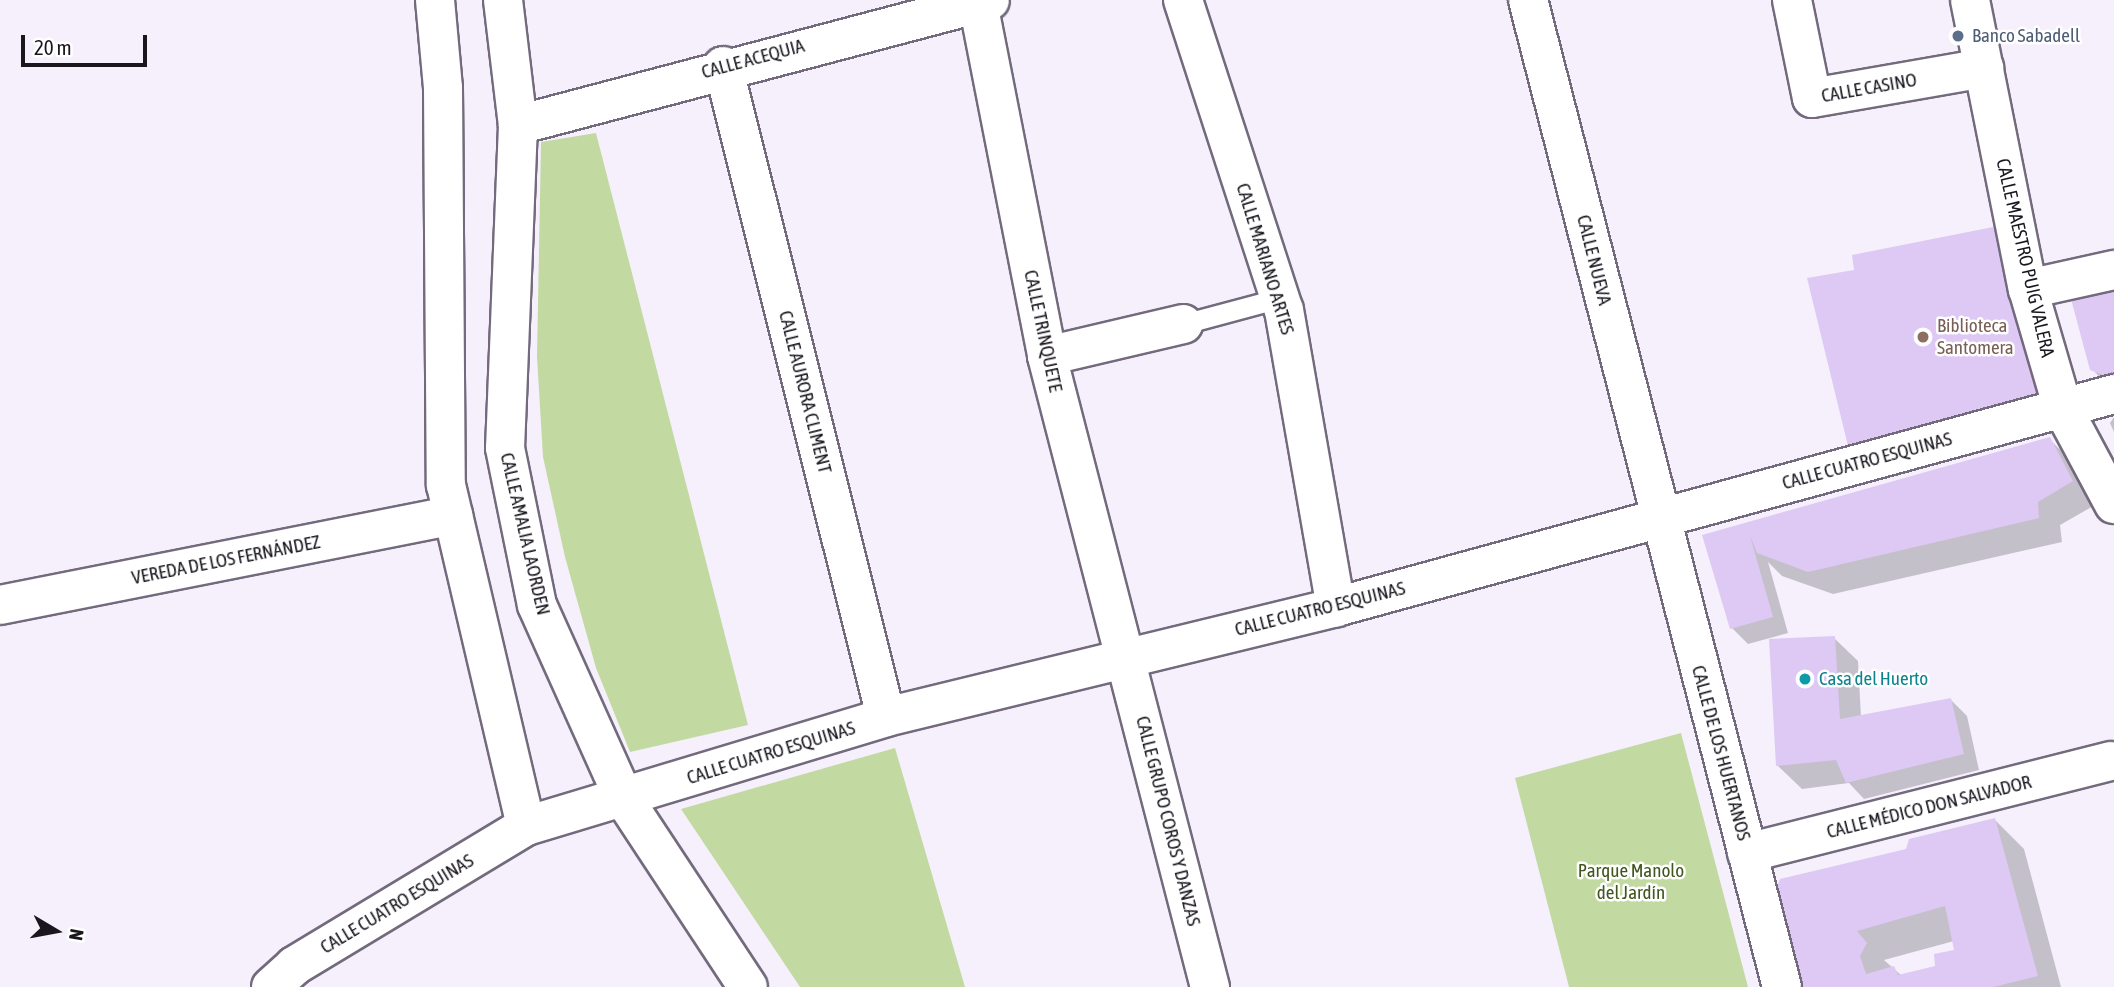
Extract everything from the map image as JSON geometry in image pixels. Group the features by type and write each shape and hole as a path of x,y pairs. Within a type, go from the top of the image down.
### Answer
{"street":[{"path":"435,0 443,88 446,485 526,826"},
{"name":"CALLE AMALIA LAORDEN","path":"503,0 518,125 505,448 537,605 624,799 748,987"},
{"name":"CALLE MARIANO ARTES","path":"1183,0 1280,298 1336,607"},
{"name":"CALLE NUEVA","path":"1528,0 1660,519"},
{"name":"CALLE CASINO","path":"1792,0 1812,98 1984,68"},
{"name":"CALLE MAESTRO PUIG VALERA","path":"1970,0 2028,289 2063,409 2114,504"},
{"name":"CALLE ACEQUIA","path":"518,125 932,5 984,2"},
{"name":"CALLE TRINQUETE","path":"984,2 1047,356 1126,654"},
{"name":"CALLE AURORA CLIMENT","path":"723,66 886,717"},
{"path":"2028,289 2114,270"},
{"path":"1047,356 1182,324"},
{"name":"CALLE CUATRO ESQUINAS","path":"271,987 294,966 526,826 624,799 886,717 1126,654 1336,607 2114,394"},
{"name":"VEREDA DE LOS FERNÁNDEZ","path":"0,604 453,514"},
{"name":"CALLE DE LOS HUERTANOS","path":"1660,519 1782,987"},
{"name":"CALLE GRUPO COROS Y DANZAS","path":"1126,654 1210,987"},
{"name":"CALLE MÉDICO DON SALVADOR","path":"1747,853 2111,761"}],"lane":[{"path":"1182,324 1280,298"}],"green space":[{"path":"596,133 748,725 630,752 596,668 565,557 543,457 537,357 541,142"},
{"name":"Parque Manolo del Jardín","path":"1681,733 1748,987 1569,987 1515,778"},
{"path":"895,748 965,987 800,987 681,809"}],"building":[{"name":"Biblioteca Santomera","path":"1998,226 2039,397 1848,446 1807,278 1854,270 1852,255"},
{"path":"2114,289 2114,379 2090,370 2071,299"},
{"path":"2050,437 2073,481 2038,502 2039,518 1808,572 1757,553 1750,536 1773,617 1730,629 1702,535"},
{"path":"1835,636 1840,719 1951,698 1964,754 1846,783 1836,760 1776,766 1769,639"},
{"path":"1995,818 2038,976 1993,987 1797,987 1773,897 1780,879 1906,849 1909,839","holes":["1945,906 1954,950 1934,954 1935,966 1898,975 1894,966 1866,974 1860,956 1867,943 1857,931"]}],"place":[{"name":"Banco Sabadell","path":"1958,36"},
{"name":"Biblioteca Santomera","path":"1923,337"},
{"name":"Casa del Huerto","path":"1805,679"}]}
